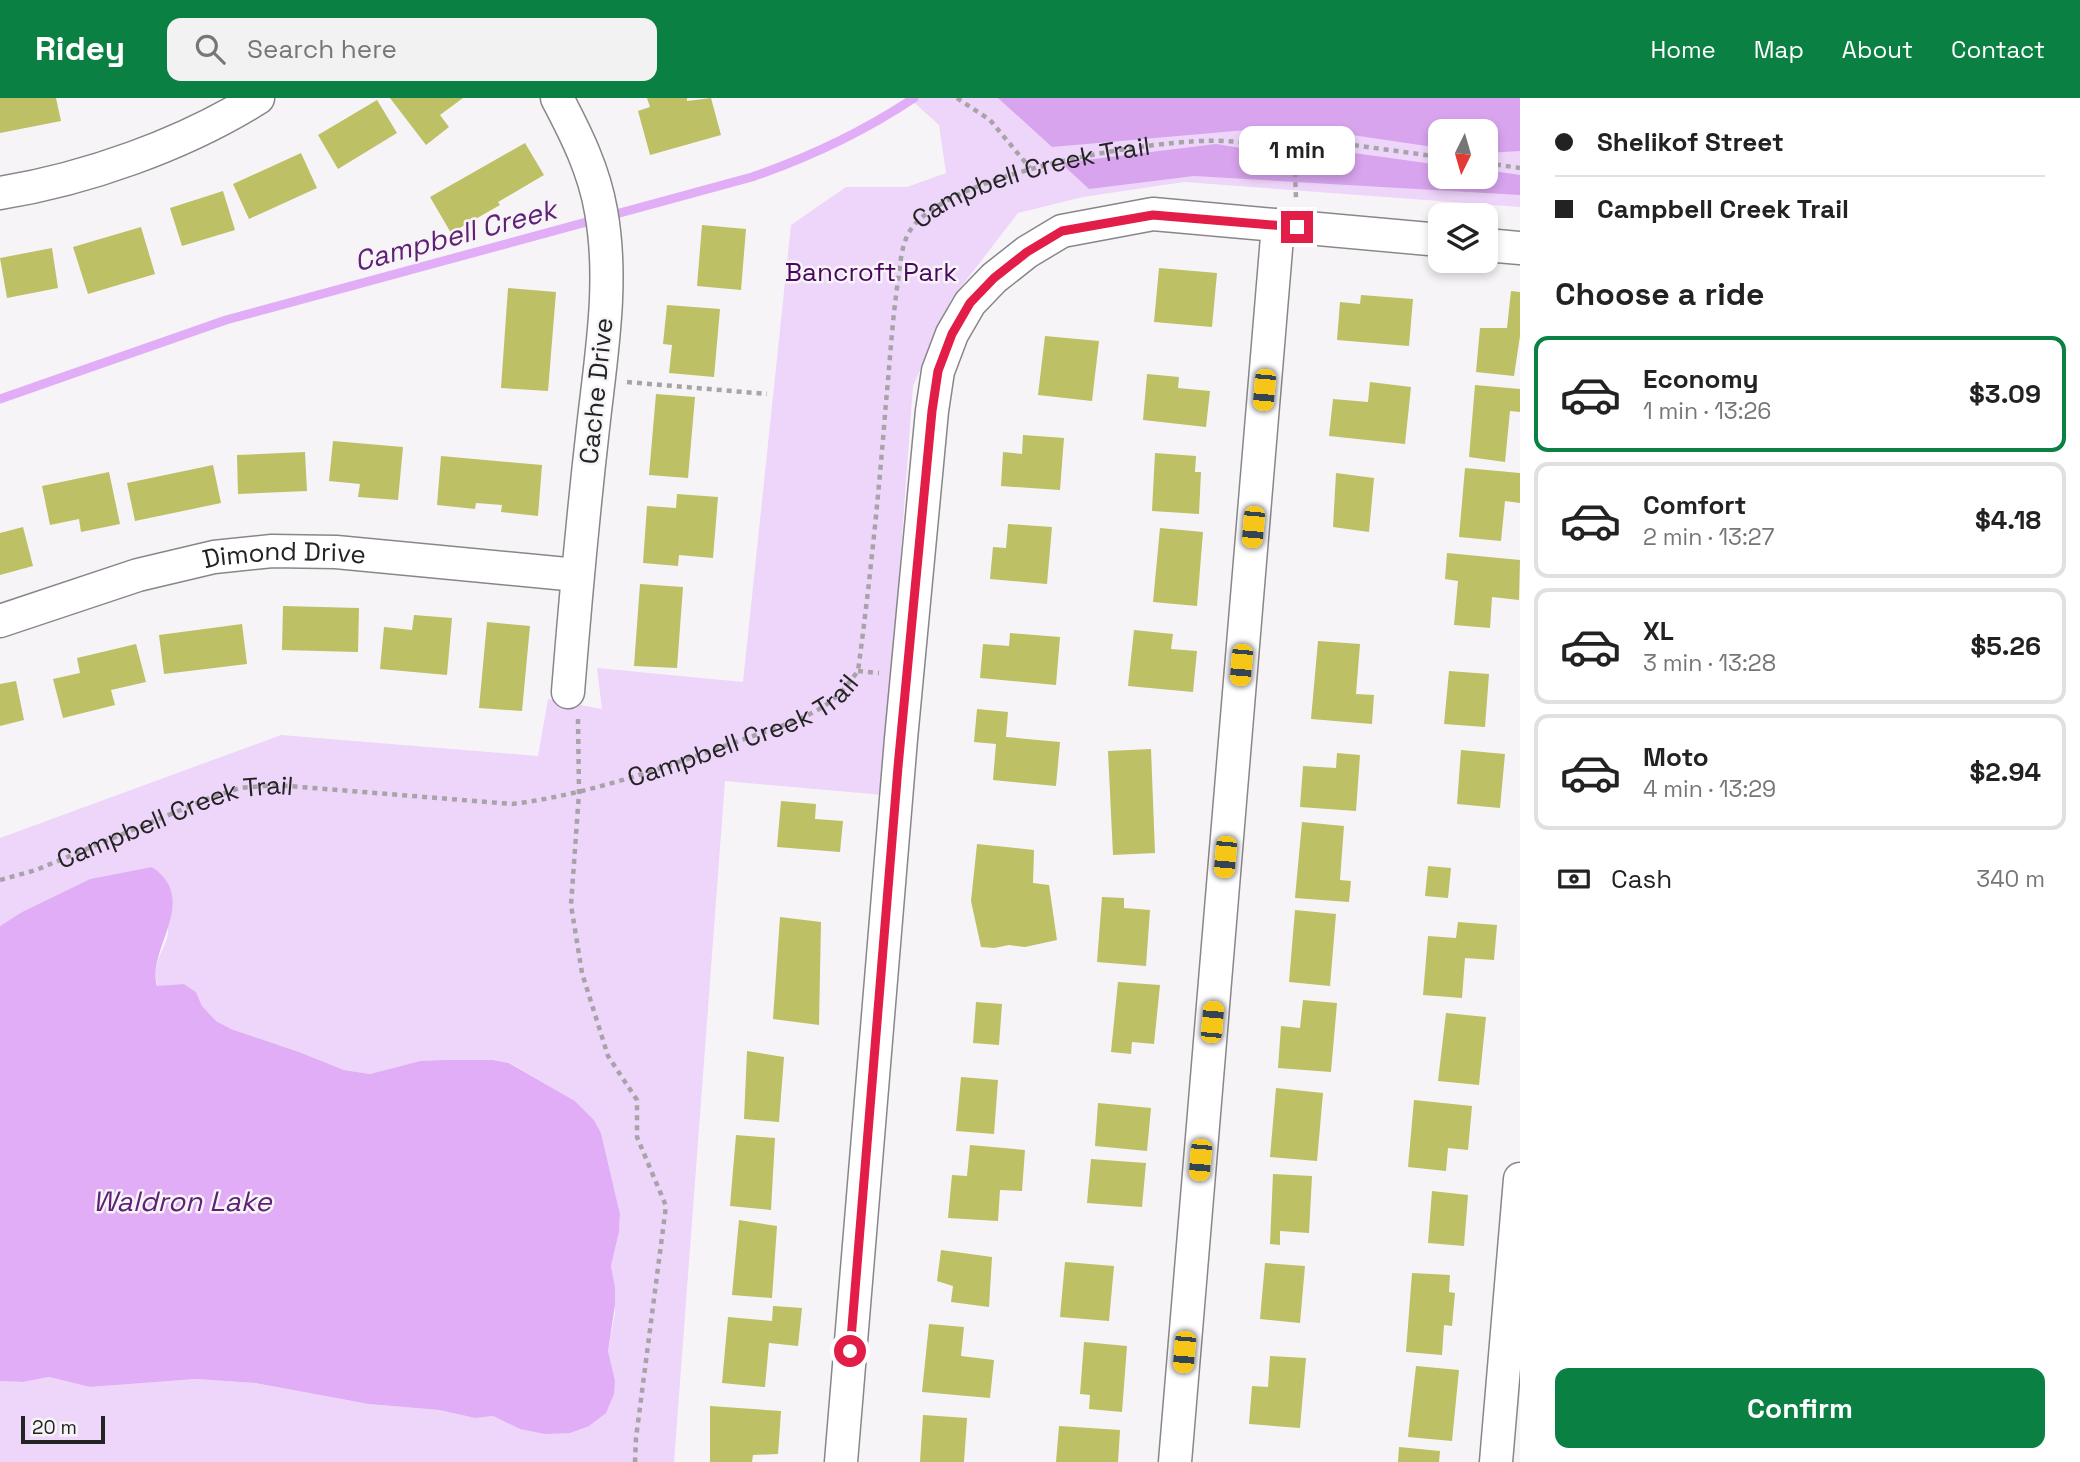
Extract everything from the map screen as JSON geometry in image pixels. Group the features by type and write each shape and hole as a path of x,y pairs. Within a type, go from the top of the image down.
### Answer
{"street":[{"path":"0,193 77,175 142,154 258,98"},
{"name":"Cache Drive","path":"556,98 578,138 593,177 601,212 606,278 568,692"},
{"name":"Campbell Creek Trail","path":"841,1462 901,739 932,411 938,371 952,334 970,303 994,278 1027,252 1062,231 1153,215 1428,239"},
{"path":"1175,1462 1287,226"},
{"path":"1498,246 1520,248"},
{"name":"Dimond Drive","path":"0,621 138,575 214,558 272,551 336,552 577,575"},
{"path":"1496,1462 1520,1179"}],"path":[{"path":"957,98 990,120 1030,168"},
{"name":"Campbell Creek Trail","path":"0,880 36,870 207,799 240,788 276,785 512,804 579,793 790,723 818,711 840,696 858,671 885,418 893,313 908,235 922,215 954,197 1030,168 1153,145 1225,141 1294,148 1353,145 1428,155"},
{"path":"1287,226 1294,148"},
{"path":"1498,165 1520,168"},
{"path":"598,379 767,394"},
{"path":"568,692 578,715 579,793 571,905 582,973 608,1056 637,1100 637,1137 666,1206 635,1462"}],"green space":[{"name":"Bancroft Park","path":"909,98 1520,98 1520,207 1498,205 1498,203 1466,203 1184,182 1083,197 1018,213 951,300 913,386 883,795 725,781 674,1462 0,1462 0,1381 23,1382 49,1377 90,1387 196,1379 255,1383 367,1404 439,1410 475,1418 493,1416 520,1429 615,1379 608,1351 615,1313 615,1287 611,1266 620,1214 601,1133 594,1120 575,1101 510,1063 493,1060 420,1061 370,1074 344,1070 231,1029 216,1021 202,1006 196,992 184,984 158,987 157,964 168,927 153,867 90,879 22,912 0,926 0,838 281,735 538,756 548,699 602,709 597,668 743,682 791,225 846,187 907,187 946,173 939,125"}],"shaded area":[{"path":"998,98 1520,98 1520,151 1498,152 1498,119 1428,119 1428,146 1291,126 1052,147"},
{"path":"1216,144 1284,155 1354,153 1428,163 1428,189 1498,189 1498,172 1520,175 1520,195 1194,176 1089,189 1061,163"}],"water":[{"name":"Waldron Lake","path":"152,867 166,880 172,894 169,925 158,956 157,986 184,984 196,992 202,1006 216,1021 231,1029 344,1070 370,1074 420,1061 493,1060 509,1063 575,1101 594,1120 601,1133 620,1214 611,1266 615,1305 608,1351 615,1380 614,1394 606,1413 589,1426 570,1433 545,1434 520,1429 493,1416 475,1418 439,1410 368,1404 255,1383 196,1379 90,1387 49,1377 23,1382 0,1381 0,926 22,912 90,879"}],"building":[{"path":"0,98 56,98 61,121 0,133"},
{"path":"390,98 463,98 440,115 449,127 426,145"},
{"path":"647,98 687,98 687,101 711,98 721,135 650,155 638,111 650,107"},
{"path":"377,100 397,133 338,169 318,135"},
{"path":"525,143 544,175 498,202 500,205 451,233 430,197"},
{"path":"301,153 317,188 249,219 233,184"},
{"path":"223,191 235,230 182,246 170,208"},
{"path":"702,225 746,229 741,290 697,286"},
{"path":"141,227 155,274 88,294 73,247"},
{"path":"52,248 58,288 7,298 0,258"},
{"path":"1159,268 1217,273 1212,327 1154,322"},
{"path":"508,288 556,292 548,391 501,388"},
{"path":"1511,291 1520,292 1520,336 1514,376 1476,372 1480,328 1507,328"},
{"path":"1361,295 1413,299 1409,346 1337,340 1340,302 1360,304"},
{"path":"667,305 720,309 714,377 669,373 672,345 663,344"},
{"path":"1045,336 1099,341 1092,401 1038,395"},
{"path":"1147,374 1179,377 1178,388 1210,391 1206,427 1143,420"},
{"path":"1370,382 1411,387 1405,444 1329,436 1333,399 1368,402"},
{"path":"1475,385 1520,389 1520,412 1510,411 1505,462 1469,457"},
{"path":"656,394 695,397 688,478 649,475"},
{"path":"1023,435 1064,438 1060,490 1001,486 1003,452 1022,454"},
{"path":"333,441 403,447 398,500 358,497 360,484 329,481"},
{"path":"305,452 307,491 238,494 237,455"},
{"path":"1155,453 1196,456 1195,472 1201,472 1199,514 1152,511"},
{"path":"441,456 542,465 538,516 501,512 502,505 476,503 475,509 437,505"},
{"path":"213,465 221,503 135,521 127,483"},
{"path":"1465,468 1520,473 1520,503 1505,501 1501,541 1459,537"},
{"path":"109,472 120,524 81,532 79,519 50,525 42,486"},
{"path":"1336,473 1374,478 1369,532 1333,527"},
{"path":"677,494 718,497 713,558 679,555 678,566 643,563 647,506 676,508"},
{"path":"1008,524 1052,527 1047,584 990,579 993,547 1006,548"},
{"path":"23,527 33,566 0,575 0,533"},
{"path":"1160,528 1203,532 1197,606 1153,602"},
{"path":"1447,553 1520,560 1519,600 1492,597 1490,628 1454,625 1458,581 1445,579"},
{"path":"640,584 683,587 677,668 634,666"},
{"path":"283,606 359,608 358,652 282,650"},
{"path":"414,615 452,618 447,675 380,669 384,627 412,630"},
{"path":"487,622 530,626 522,711 479,708"},
{"path":"242,624 247,664 164,674 159,635"},
{"path":"1134,630 1173,634 1171,649 1197,651 1193,692 1128,686"},
{"path":"1010,633 1060,637 1056,685 980,678 983,644 1009,646"},
{"path":"1318,641 1360,644 1356,694 1374,695 1372,724 1311,719"},
{"path":"136,644 146,682 111,690 115,705 63,718 53,679 80,673 77,658"},
{"path":"1449,671 1489,674 1485,727 1444,724"},
{"path":"16,681 24,720 0,726 0,684"},
{"path":"977,709 1008,712 1006,737 1060,742 1056,786 993,780 996,744 974,742"},
{"path":"1151,749 1155,853 1113,855 1108,751"},
{"path":"1461,750 1505,754 1500,808 1457,804"},
{"path":"1337,753 1360,755 1356,811 1300,807 1303,766 1336,768"},
{"path":"781,801 816,804 815,819 843,821 840,852 777,847"},
{"path":"1302,822 1344,826 1340,880 1351,881 1349,902 1295,898"},
{"path":"977,844 1034,850 1033,883 1049,885 1057,940 1025,947 981,947 971,901"},
{"path":"1428,866 1451,868 1448,898 1425,896"},
{"path":"1102,897 1124,898 1124,908 1150,910 1146,966 1097,962"},
{"path":"1295,910 1336,914 1330,986 1289,982"},
{"path":"780,917 821,922 819,1025 773,1019"},
{"path":"1458,922 1497,925 1494,960 1465,958 1462,998 1423,995 1428,936 1456,938"},
{"path":"1118,982 1160,985 1154,1044 1132,1042 1131,1054 1111,1052"},
{"path":"1303,1000 1337,1003 1331,1072 1278,1068 1281,1026 1300,1028"},
{"path":"976,1002 1002,1004 999,1045 973,1043"},
{"path":"1446,1013 1486,1017 1479,1085 1438,1081"},
{"path":"747,1051 784,1057 779,1122 744,1119"},
{"path":"961,1077 998,1080 994,1134 956,1131"},
{"path":"1276,1088 1323,1093 1317,1161 1270,1157"},
{"path":"1414,1100 1472,1106 1468,1150 1448,1148 1446,1171 1408,1167"},
{"path":"1098,1103 1151,1108 1147,1151 1095,1146"},
{"path":"736,1135 775,1138 771,1210 730,1206"},
{"path":"970,1145 1025,1150 1022,1191 1000,1190 998,1221 948,1218 952,1175 967,1176"},
{"path":"1091,1159 1146,1163 1142,1207 1087,1203"},
{"path":"1273,1174 1312,1176 1309,1233 1280,1231 1280,1245 1270,1244"},
{"path":"1432,1191 1468,1195 1464,1246 1428,1243"},
{"path":"739,1220 777,1226 772,1298 732,1295"},
{"path":"941,1250 992,1257 989,1307 951,1302 953,1286 937,1281"},
{"path":"1065,1262 1114,1266 1109,1321 1060,1317"},
{"path":"1265,1263 1305,1266 1300,1323 1260,1319"},
{"path":"1412,1273 1450,1275 1449,1292 1455,1293 1452,1326 1444,1325 1442,1355 1406,1352"},
{"path":"773,1306 802,1308 798,1346 769,1343 765,1387 722,1383 728,1317 772,1321"},
{"path":"929,1324 964,1327 961,1356 994,1360 990,1398 922,1392"},
{"path":"1084,1342 1127,1346 1122,1412 1089,1409 1090,1395 1080,1394"},
{"path":"1270,1356 1306,1358 1300,1428 1249,1424 1252,1386 1268,1387"},
{"path":"1416,1366 1459,1370 1452,1441 1408,1437"},
{"path":"710,1406 781,1411 778,1454 753,1455 752,1462 710,1462"},
{"path":"923,1415 967,1418 964,1462 920,1462"},
{"path":"1059,1426 1120,1430 1118,1462 1056,1462"},
{"path":"1399,1447 1440,1451 1439,1462 1398,1462"}],"waterway":[{"name":"Campbell Creek","path":"0,399 226,320 752,177 836,143 914,98"}],"route":[{"path":"850,1351 898,767 932,411 938,371 952,334 970,303 994,278 1027,252 1062,231 1153,215 1297,227"}]}
